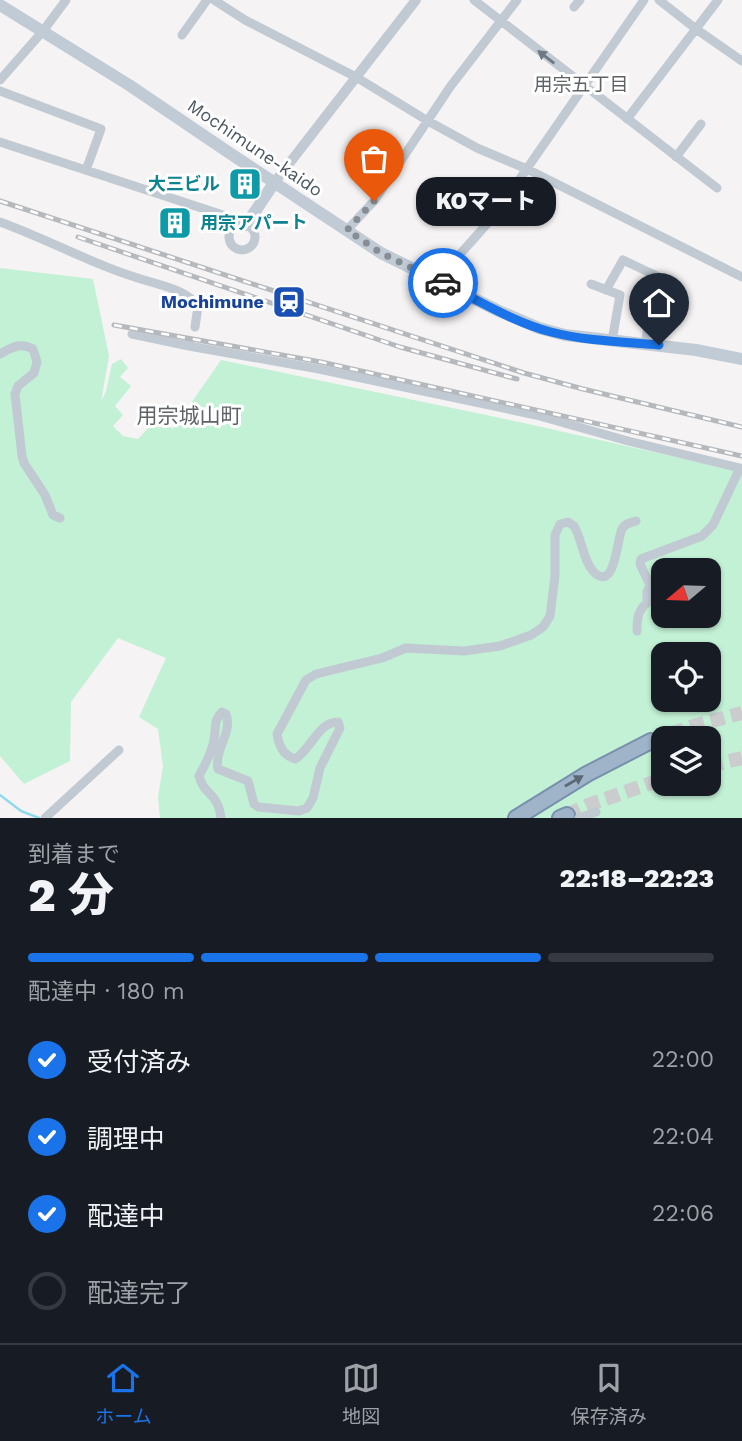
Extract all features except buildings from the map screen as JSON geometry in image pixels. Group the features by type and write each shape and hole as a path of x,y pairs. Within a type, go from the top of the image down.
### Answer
{"highway":[{"path":"516,818 587,774 651,741"}],"main road":[{"name":"Mochimune-kaido","path":"0,5 141,92 381,253 499,311 539,328 565,335 696,350 742,359"},
{"path":"244,225 274,183"}],"street":[{"path":"0,80 66,0"},
{"path":"182,35 208,0"},
{"path":"214,0 245,20 356,77 477,148 527,169 742,278"},
{"path":"274,183 416,0"},
{"path":"474,0 717,188"},
{"path":"347,230 374,201 450,87 517,0"},
{"path":"437,280 485,227 644,0"},
{"path":"659,0 696,30 742,61"},
{"path":"627,119 718,0"},
{"path":"0,91 101,129 86,170"},
{"path":"676,157 701,124"},
{"path":"0,142 226,216 244,225"},
{"path":"0,222 37,235 113,271 179,291 198,306 195,327"},
{"path":"606,290 623,260 663,279 652,310 645,344"},
{"path":"591,284 620,295 612,341"},
{"path":"132,334 190,343 536,415 740,468 717,518 702,536 641,559 640,564 650,584 647,592 648,603 638,615 637,631"},
{"path":"0,354 12,347 23,345 33,349 37,355 34,373 18,386 15,394 22,456 53,514 60,518"},
{"path":"221,818 219,803 201,785 199,776 215,740 215,722 222,712 226,714 229,726 216,762 218,769 248,781 254,804 258,807 299,811 307,808 313,798 320,768 340,728 338,722 332,722 322,729 302,756 295,759 288,757 280,746 276,734 306,680 317,674 382,658 406,648 464,651 500,646 531,635 543,627 550,616 555,576 555,535 561,524 568,522 574,526 591,569 603,576 610,573 614,566 620,531 625,525 636,521"},
{"path":"45,818 119,750"},
{"path":"569,817 596,812"}],"green space":[{"path":"0,268 93,279 109,356 101,402 112,364 121,359 128,368 120,377 131,386 115,406 123,415 113,426 123,436 138,439 159,417 173,429 221,360 742,472 742,818 160,818 158,797 163,766 158,729 139,717 166,658 118,638 71,702 70,761 24,784 0,756"}],"waterway":[{"path":"0,795 21,811 39,818"}],"tunnel":[{"path":"693,726 742,713"},
{"path":"721,763 742,758"},
{"path":"567,815 651,783"}],"railway":[{"path":"0,201 524,373 742,427"},
{"path":"78,237 400,347 517,379"},
{"path":"114,325 321,362 742,456"}],"way so far":[{"path":"374,201 347,230 381,253 443,283"}],"place":[{"name":"大三ビル","path":"245,184"},
{"name":"KOマート","path":"374,201"},
{"name":"用宗アパート","path":"175,223"},
{"name":"Mochimune","path":"289,302"}],"district":[{"name":"用宗五丁目","path":"581,84"},
{"name":"用宗城山町","path":"189,416"}],"route":[{"path":"443,283 499,311 551,332 659,345"}]}
